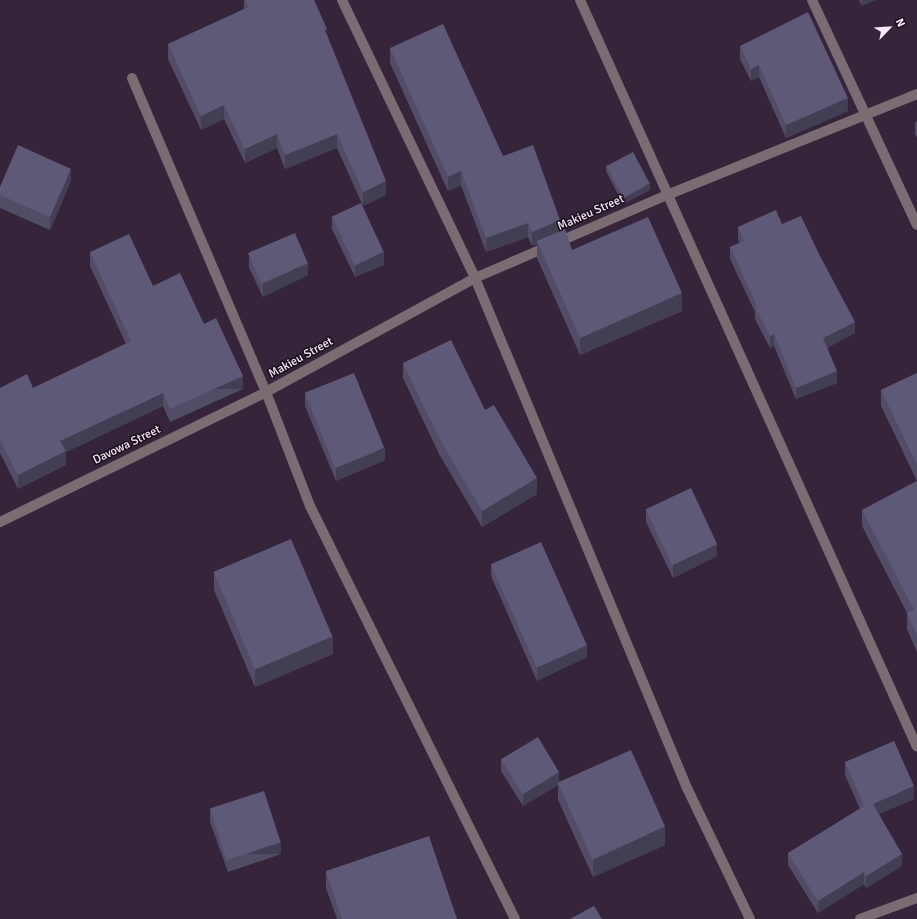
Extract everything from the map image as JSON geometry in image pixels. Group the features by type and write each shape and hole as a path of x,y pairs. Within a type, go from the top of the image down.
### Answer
{"street":[{"path":"342,0 475,278 687,788 750,919"},
{"path":"580,0 917,747"},
{"path":"812,0 917,225"},
{"path":"132,78 266,392 310,506 515,919"},
{"name":"Makieu Street","path":"266,392 475,278 667,194 866,116 917,94"},
{"name":"Davowa Street","path":"0,522 266,392"},
{"path":"860,919 917,898"}],"building":[{"path":"245,0 314,0 327,29 325,30 386,181 363,192 337,134 285,155 277,134 245,149 224,105 201,116 168,44 249,7"},
{"path":"808,12 848,98 786,125 759,65 751,69 740,46"},
{"path":"443,24 503,156 533,145 560,220 532,232 528,223 486,238 461,171 448,177 390,48"},
{"path":"18,145 71,169 50,217 0,195 0,187"},
{"path":"633,152 650,184 623,198 607,166"},
{"path":"361,203 384,252 355,265 332,217"},
{"path":"776,210 782,224 801,216 819,254 855,322 823,338 837,371 796,388 774,334 770,336 755,307 757,306 730,247 744,241 738,227"},
{"path":"648,217 682,293 580,338 537,241 565,229 572,250"},
{"path":"295,233 308,263 261,283 248,253"},
{"path":"129,234 153,286 180,273 204,324 216,318 243,376 170,409 163,393 60,441 66,451 18,475 0,440 0,388 27,374 33,388 131,341 90,252"},
{"path":"451,340 485,410 494,405 537,478 482,511 439,438 403,363"},
{"path":"354,373 384,448 335,468 305,393"},
{"path":"917,373 917,465 881,390"},
{"path":"917,481 917,636 907,613 914,610 862,510"},
{"path":"691,488 717,544 672,565 646,509"},
{"path":"291,539 332,637 255,669 214,572"},
{"path":"541,542 587,645 537,668 491,564"},
{"path":"538,737 559,772 522,794 501,759"},
{"path":"894,741 914,786 873,804 902,854 866,876 864,872 818,901 788,853 864,806 845,762"},
{"path":"631,750 665,827 592,859 558,783"},
{"path":"264,791 281,842 226,860 210,809"},
{"path":"429,836 457,919 342,919 326,871"},
{"path":"594,906 602,919 570,919"}]}
